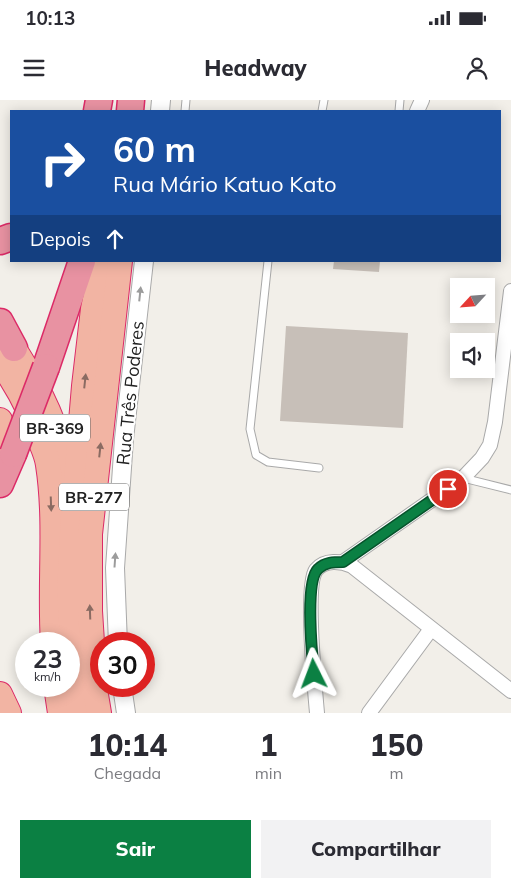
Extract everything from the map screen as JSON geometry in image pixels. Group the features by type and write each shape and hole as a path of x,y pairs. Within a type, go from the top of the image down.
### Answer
{"highway":[{"path":"63,262 68,273 69,300"},
{"path":"0,484 46,367 82,262"},
{"path":"80,713 74,666 69,592 73,516 90,338 93,309 103,262"},
{"name":"BR-277","path":"99,713 95,689 90,611 90,534 121,268"},
{"path":"0,322 5,346"},
{"name":"BR-369","path":"5,346 48,409 57,435 73,516"},
{"name":"BR-369","path":"5,346 17,387 35,424 48,463 52,503 53,632"},
{"name":"BR-369","path":"0,420 7,463"},
{"path":"0,694 8,713"},
{"path":"58,697 60,713"}],"street":[{"name":"Rua Três Poderes","path":"118,632 115,568 124,438 144,262"},
{"path":"343,562 463,478 482,458 490,445 496,422 511,291"},
{"path":"317,713 310,598 316,570 324,564 332,562 343,562 352,566 511,691"},
{"path":"369,713 431,629"},
{"path":"124,697 126,713"}],"lane":[{"path":"268,262 250,429 256,455 268,462 319,468"},
{"path":"463,478 511,490"}],"building":[{"path":"334,262 380,262 379,272 333,269"},
{"path":"286,326 408,333 403,428 280,421"}],"route":[{"path":"314,674 310,598 316,570 324,564 343,562 448,489"}]}
